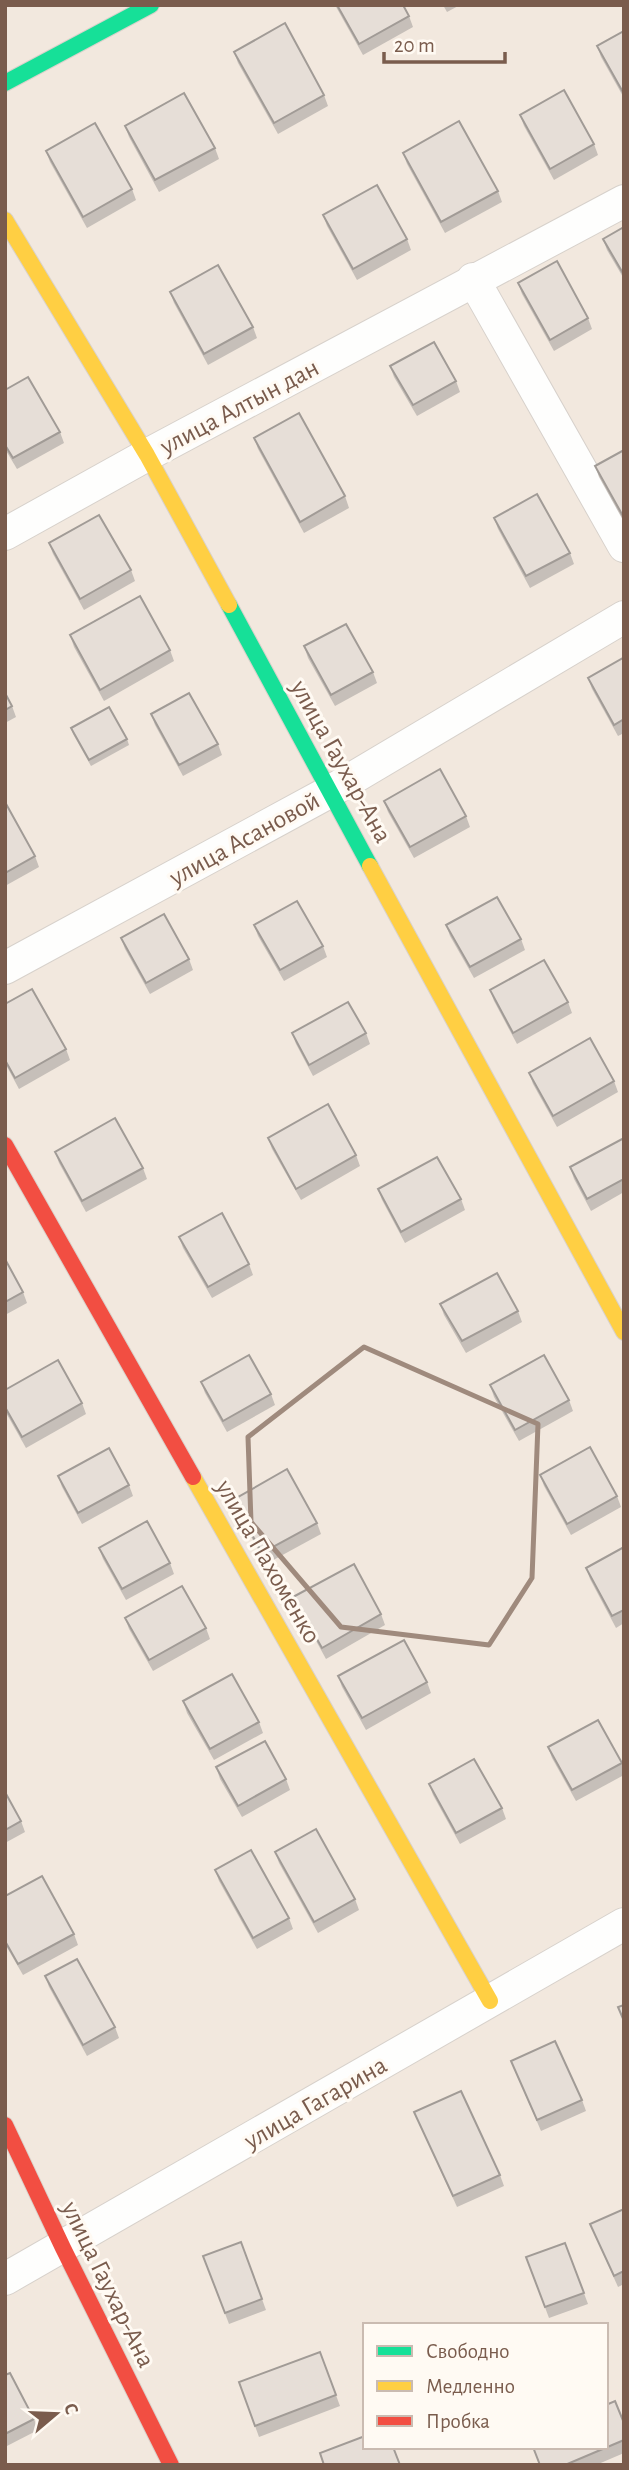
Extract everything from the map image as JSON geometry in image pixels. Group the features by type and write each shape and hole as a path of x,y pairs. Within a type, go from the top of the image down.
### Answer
{"street":[{"path":"5,83 150,5"},
{"name":"улица Алтын дан","path":"5,534 473,279 624,201"},
{"name":"улица Гаухар-Ана","path":"5,220 147,455 624,1332"},
{"path":"473,279 624,546"},
{"name":"улица Асановой","path":"5,968 331,791 624,617"},
{"name":"улица Пахоменко","path":"5,1145 490,2001"},
{"name":"улица Гагарина","path":"5,2279 624,1924"},
{"name":"улица Гаухар-Ана","path":"5,2124 63,2248 171,2465"}],"highlighted area":[{"path":"364,1347 538,1424 532,1578 489,1645 341,1627 251,1522 248,1437"}],"shaded area":[{"path":"5,5 624,5 624,2465 5,2465"}],"building":[{"path":"337,5 403,5 409,16 359,44"},
{"path":"285,23 324,95 274,123 234,52"},
{"path":"624,31 624,94 597,46"},
{"path":"564,90 594,144 550,169 520,115"},
{"path":"184,93 215,148 155,180 125,126"},
{"path":"459,121 498,191 441,222 403,153"},
{"path":"95,123 132,189 83,217 46,151"},
{"path":"377,185 407,239 353,269 323,215"},
{"path":"624,227 624,275 603,239"},
{"path":"557,261 588,318 550,340 518,283"},
{"path":"218,265 253,327 204,354 170,292"},
{"path":"434,342 456,381 413,405 390,366"},
{"path":"28,377 60,432 13,458 5,445 5,390"},
{"path":"299,413 345,496 300,522 254,438"},
{"path":"624,450 624,515 623,516 595,466"},
{"path":"537,494 570,553 526,576 494,518"},
{"path":"99,515 131,570 80,599 49,543"},
{"path":"140,596 170,650 100,690 70,635"},
{"path":"346,624 373,672 331,695 304,646"},
{"path":"623,658 624,719 614,725 588,678"},
{"path":"5,693 12,706 5,710"},
{"path":"189,693 218,744 179,765 151,714"},
{"path":"109,707 127,739 89,760 71,728"},
{"path":"440,769 466,816 410,847 384,801"},
{"path":"5,802 35,856 5,873"},
{"path":"497,897 521,939 470,967 446,925"},
{"path":"297,901 323,946 280,970 254,925"},
{"path":"164,914 189,959 146,983 121,938"},
{"path":"544,960 568,1002 513,1033 490,990"},
{"path":"32,989 66,1049 15,1078 5,1060 5,1004"},
{"path":"348,1002 366,1033 309,1065 292,1033"},
{"path":"590,1038 614,1081 553,1116 529,1073"},
{"path":"328,1104 356,1155 296,1189 268,1138"},
{"path":"115,1118 143,1168 82,1201 55,1152"},
{"path":"624,1138 624,1179 587,1199 570,1167"},
{"path":"437,1157 461,1199 401,1232 378,1189"},
{"path":"222,1213 249,1264 208,1287 179,1237"},
{"path":"5,1259 23,1292 5,1302"},
{"path":"497,1273 518,1311 462,1341 440,1304"},
{"path":"249,1355 271,1394 223,1421 201,1382"},
{"path":"544,1355 569,1400 515,1430 490,1385"},
{"path":"58,1360 82,1403 22,1437 5,1407 5,1390"},
{"path":"590,1447 617,1496 567,1524 540,1475"},
{"path":"109,1448 129,1485 78,1513 58,1476"},
{"path":"287,1469 317,1523 262,1553 233,1500"},
{"path":"147,1521 170,1563 122,1589 99,1548"},
{"path":"624,1547 624,1610 612,1616 586,1568"},
{"path":"354,1564 381,1614 322,1648 293,1597"},
{"path":"182,1586 206,1628 149,1660 125,1618"},
{"path":"404,1640 427,1682 362,1718 338,1676"},
{"path":"232,1674 259,1722 210,1749 183,1701"},
{"path":"598,1720 622,1763 572,1790 548,1747"},
{"path":"265,1741 286,1779 238,1806 216,1767"},
{"path":"474,1759 502,1808 456,1833 429,1784"},
{"path":"5,1792 21,1821 5,1830"},
{"path":"316,1829 355,1899 314,1922 275,1852"},
{"path":"251,1850 289,1918 253,1938 215,1870"},
{"path":"42,1876 74,1934 18,1964 5,1941 5,1896"},
{"path":"77,1959 115,2027 83,2045 45,1976"},
{"path":"624,2005 624,2021 618,2007"},
{"path":"555,2041 582,2100 537,2120 511,2061"},
{"path":"461,2091 500,2175 453,2196 414,2112"},
{"path":"624,2209 624,2271 614,2276 590,2224"},
{"path":"241,2242 262,2299 225,2313 203,2256"},
{"path":"565,2243 584,2293 545,2307 526,2257"},
{"path":"320,2352 336,2395 255,2426 239,2382"},
{"path":"10,2373 34,2419 5,2434 5,2375"},
{"path":"615,2401 624,2423 624,2440 608,2447 608,2404"},
{"path":"363,2437 363,2449 394,2449 400,2465 324,2465 320,2453"},
{"path":"534,2449 603,2449 565,2465 540,2465"}],"traffic: fast":[{"path":"5,83 151,5"},
{"path":"229,605 370,866"}],"traffic: slow":[{"path":"5,220 147,455 229,605"},
{"path":"370,866 624,1332"},
{"path":"193,1477 490,2001"}],"traffic: jam":[{"path":"5,1145 193,1477"},
{"path":"5,2125 171,2465"}]}
